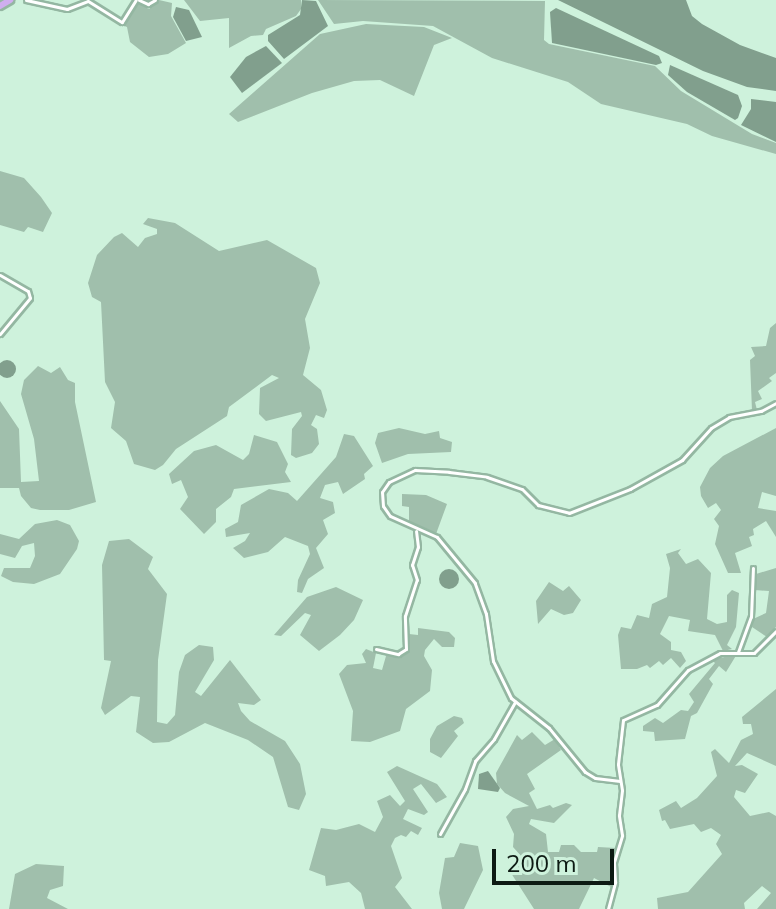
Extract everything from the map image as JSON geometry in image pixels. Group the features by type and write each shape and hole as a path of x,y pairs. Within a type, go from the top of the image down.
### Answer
{"main road":[{"path":"0,6 10,0"}],"street":[{"path":"26,0 64,9 88,1 122,22 138,0 148,4 155,0"},
{"path":"0,275 28,291 30,298 0,334"},
{"path":"620,781 595,778 585,772 549,728 515,702 493,661 486,614 475,583 437,537 416,531 390,516 383,506 382,492 386,485 408,473 422,470 487,477 524,489 538,505 569,513 626,491 682,460 710,429 729,417 761,411 776,403"},
{"path":"376,649 398,654 406,649 405,616 417,580 412,565 418,547 416,531"},
{"path":"738,652 751,617 753,568"},
{"path":"608,909 615,882 614,862 622,835 618,764 623,720 657,705 688,670 720,653 754,653 776,631"},
{"path":"440,834 465,789 475,761 494,739 515,702"}],"shaded area":[{"path":"159,0 172,3 171,16 186,43 168,54 149,57 130,42 127,27 122,25 136,2 149,9"},
{"path":"184,0 301,0 301,9 296,16 266,29 263,35 251,36 229,48 229,18 200,21"},
{"path":"302,0 316,1 328,26 284,59 268,41 268,35 300,15"},
{"path":"318,0 545,1 544,40 549,44 655,66 681,91 752,134 776,143 776,154 712,136 687,124 601,104 568,82 492,58 433,26 363,21 334,24"},
{"path":"558,0 686,0 692,16 702,24 740,45 776,58 776,91 747,87 703,71"},
{"path":"176,7 189,10 202,37 186,41 173,17"},
{"path":"556,8 659,56 662,63 656,65 552,43 550,12"},
{"path":"366,24 424,27 452,38 434,45 414,96 380,80 354,81 312,93 238,122 229,114 320,34"},
{"path":"266,46 282,63 242,93 230,77 246,57"},
{"path":"670,65 738,95 742,106 738,118 735,120 687,92 668,75"},
{"path":"751,99 776,102 776,142 741,125 751,109"},
{"path":"0,171 24,178 41,197 52,213 43,232 28,227 24,232 0,225"},
{"path":"148,218 175,223 219,251 267,240 316,268 320,283 305,319 310,348 303,375 321,390 327,410 324,418 316,415 311,425 317,429 319,444 312,453 296,458 291,455 292,429 302,416 301,412 266,421 259,414 260,388 279,378 272,375 229,407 227,416 176,449 163,465 155,470 134,464 126,441 111,428 115,402 105,382 101,302 92,297 88,283 97,255 114,237 122,233 138,247 145,238 157,234 157,229 143,224"},
{"path":"776,323 776,373 769,378 772,381 758,391 762,399 755,402 757,410 752,411 750,360 755,356 751,347 766,346 770,328"},
{"path":"7,360 14,362 14,376 7,378 0,376 -2,369 0,362"},
{"path":"38,366 51,373 60,367 68,380 75,383 75,402 96,502 69,510 40,510 31,508 21,496 19,488 0,488 0,401 19,429 21,482 39,481 34,439 21,394 24,380"},
{"path":"399,428 425,434 439,431 440,438 452,442 451,452 408,454 382,463 375,443 378,433"},
{"path":"776,428 776,496 762,492 758,508 776,511 776,537 766,521 753,529 754,535 749,537 752,546 735,553 741,573 728,573 715,544 719,526 714,519 721,510 716,503 708,508 700,487 710,468 723,456"},
{"path":"344,434 354,436 373,466 364,474 365,479 343,494 338,482 325,485 320,498 333,502 335,513 323,520 328,534 316,548 324,568 308,579 302,593 297,592 298,580 310,554 308,546 285,537 268,552 244,558 233,548 245,541 250,533 226,537 225,529 238,522 241,505 269,489 288,493 297,501 336,457"},
{"path":"254,435 277,442 288,464 285,472 291,482 234,489 231,497 216,509 216,522 204,534 180,509 188,497 181,480 172,484 169,474 194,451 216,445 243,460 249,454"},
{"path":"402,494 426,495 447,504 436,534 409,525 409,507 402,506"},
{"path":"57,520 70,525 79,541 60,574 34,584 13,582 1,576 4,568 30,568 35,556 34,543 22,546 15,558 0,554 0,534 19,539 35,524"},
{"path":"129,539 153,557 148,569 167,594 158,660 157,722 167,724 175,715 179,672 185,655 199,645 213,647 214,660 195,692 201,696 230,660 261,700 254,705 238,703 241,711 250,721 285,741 300,764 306,794 299,810 288,807 273,757 248,740 205,723 169,742 153,743 136,732 140,697 131,696 105,715 101,708 111,661 104,660 102,565 109,541"},
{"path":"681,549 678,553 686,564 698,559 711,573 707,619 717,624 727,622 727,595 732,590 739,593 736,627 727,645 732,649 723,651 715,635 688,631 690,620 669,616 660,634 671,642 671,650 681,652 686,661 680,668 671,658 663,665 659,661 650,668 647,665 637,669 621,669 618,635 621,627 631,629 637,615 649,618 652,604 667,597 670,568 666,554"},
{"path":"776,568 776,627 767,637 752,627 753,619 766,613 769,591 755,590 756,574"},
{"path":"449,569 456,572 459,579 456,586 449,589 442,586 439,579 442,572"},
{"path":"549,582 563,591 569,586 581,600 573,613 564,615 551,609 538,624 536,601"},
{"path":"336,587 363,600 354,620 340,635 319,651 300,635 311,615 305,613 281,636 274,635 307,597"},
{"path":"418,628 449,632 455,638 454,647 442,647 434,639 425,650 424,656 432,670 430,691 406,709 400,731 370,742 351,741 353,711 339,674 347,665 366,663 362,654 366,649 376,653 373,668 382,670 386,656 407,653 409,634 418,635"},
{"path":"737,654 726,672 719,666 709,679 713,684 697,713 691,716 685,739 655,741 654,732 643,731 643,726 655,718 663,723 681,710 688,711 694,702 689,694 715,663 712,660"},
{"path":"776,689 776,766 747,753 735,766 742,765 758,774 745,793 736,790 734,797 750,816 769,812 776,816 776,909 757,909 771,893 762,886 744,903 745,909 658,909 657,898 688,892 722,854 716,844 721,835 711,828 701,832 694,824 670,829 665,820 662,821 659,810 676,801 681,808 697,798 717,776 711,752 715,749 729,763 741,740 753,734 751,724 743,724 742,717"},
{"path":"454,716 462,718 464,723 454,731 458,736 441,758 430,752 430,739 437,726"},
{"path":"532,732 545,745 555,739 561,750 527,774 535,789 529,793 537,809 566,803 572,805 554,823 531,819 529,824 546,834 548,852 559,852 561,845 574,845 581,852 597,852 598,847 616,848 611,863 611,887 594,878 579,909 534,909 511,873 522,857 513,847 514,834 506,817 513,809 529,806 505,793 497,784 496,773 517,735 522,740"},
{"path":"397,766 437,784 447,797 436,803 421,784 413,789 428,812 424,815 408,809 403,819 422,828 418,835 411,831 406,837 401,835 395,838 391,846 402,878 395,887 412,909 365,909 361,893 349,882 326,886 325,876 309,870 321,828 336,830 359,824 375,832 383,817 377,801 390,795 400,806 405,801 387,772"},
{"path":"488,771 500,788 498,792 478,789 479,774"},
{"path":"460,843 478,846 483,870 464,909 442,909 439,893 445,858 454,857"},
{"path":"36,864 64,866 63,886 50,890 47,898 68,909 9,909 15,874"}]}
